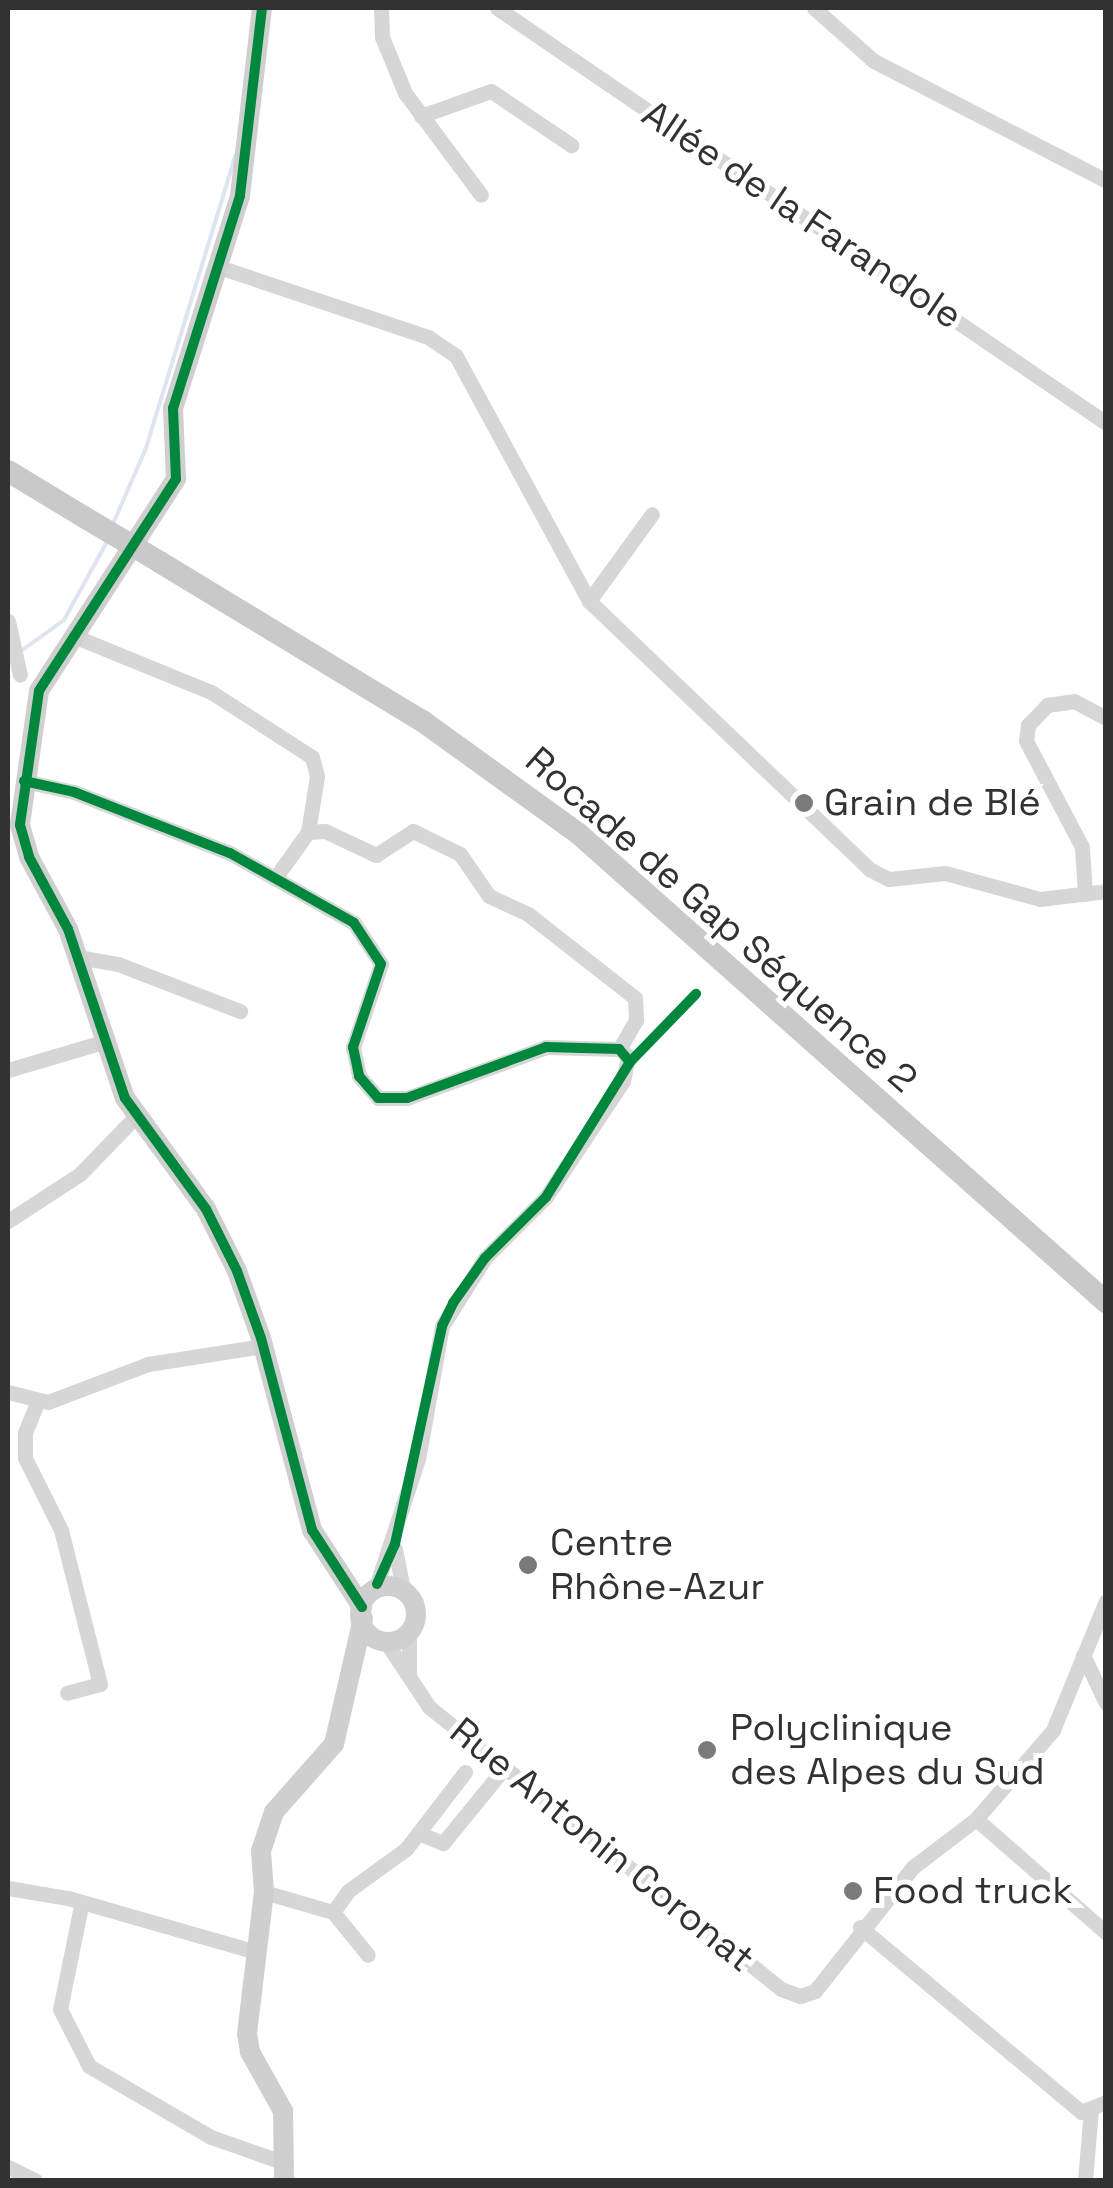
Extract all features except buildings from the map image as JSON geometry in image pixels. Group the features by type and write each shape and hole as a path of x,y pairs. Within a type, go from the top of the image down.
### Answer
{"main road":[{"name":"Rocade de Gap Séquence 2","path":"8,471 421,720 579,834 1106,1302"}],"street":[{"path":"262,8 240,196 173,408 176,479 44,682 24,781 22,835 78,958 102,1042 136,1116 206,1209 264,1346 304,1508 362,1612 384,1643"},
{"path":"382,8 388,54 421,116 480,195"},
{"name":"Allée de la Farandole","path":"497,8 1106,423"},
{"path":"814,8 874,60 1106,181"},
{"path":"421,116 491,91 570,145"},
{"path":"218,267 442,344 466,373 589,602 869,869 888,879 945,873 1040,899 1106,891"},
{"path":"589,602 652,514"},
{"path":"8,622 14,663 44,682"},
{"path":"76,637 211,692 312,756 317,776 308,832 275,878"},
{"path":"1085,894 1089,878 1082,847 1026,741 1028,726 1047,705 1074,701 1106,718"},
{"path":"24,781 74,792 230,852 354,924 376,948 379,983 353,1047 360,1076 378,1098 407,1098 546,1047 624,1056"},
{"path":"80,1906 72,1920 60,2009 89,2066 211,2137 285,2172 283,2111 257,2067 247,2034 264,1892 266,1826 334,1744 362,1612 395,1544 442,1326 484,1258 546,1197 624,1056 636,1020 634,998 528,914 489,896 460,854 413,831 376,855 324,831 308,832"},
{"path":"78,958 118,964 240,1011"},
{"path":"8,1070 102,1042"},
{"path":"8,1221 80,1174 136,1116"},
{"path":"8,1392 37,1403 148,1364 264,1346"},
{"path":"37,1403 24,1432 25,1458 61,1530 100,1684 67,1693"},
{"path":"395,1544 403,1589 414,1612 409,1636 410,1684"},
{"path":"336,1568 374,1586 403,1589"},
{"path":"1085,2180 1098,2106 1080,2112 1040,2082 860,1927 913,1866 976,1818 1054,1730 1106,1601"},
{"path":"352,1660 384,1643 409,1636"},
{"name":"Rue Antonin Coronat","path":"384,1643 429,1707 781,1990 800,1996 815,1991 860,1927"},
{"path":"1083,1655 1106,1703"},
{"path":"418,1833 442,1843 505,1767"},
{"path":"333,1912 348,1891 374,1876 418,1833 465,1772"},
{"path":"976,1818 1106,1933"},
{"path":"8,1888 256,1952"},
{"path":"264,1892 333,1912 368,1955"},
{"path":"8,2167 35,2180"}],"waterway":[{"path":"112,526 146,448 235,156"},
{"path":"21,651 64,620 108,540"}],"cycle path":[{"path":"262,8 240,196 173,408 176,479 39,691 20,825 29,857 68,929 125,1098 206,1209 237,1271 261,1338 312,1530 362,1607"},
{"path":"24,781 74,792 230,853 354,923 381,964 353,1047 359,1076 378,1098 407,1098 546,1047 619,1049 630,1062"},
{"path":"377,1584 395,1544 442,1326 453,1303 485,1258 546,1197 630,1062 696,994"}],"place":[{"name":"Grain de Blé","path":"804,803"},
{"name":"Centre Rhône-Azur","path":"528,1565"},
{"name":"Polyclinique des Alpes du Sud","path":"707,1750"},
{"name":"Food truck","path":"853,1891"}]}
